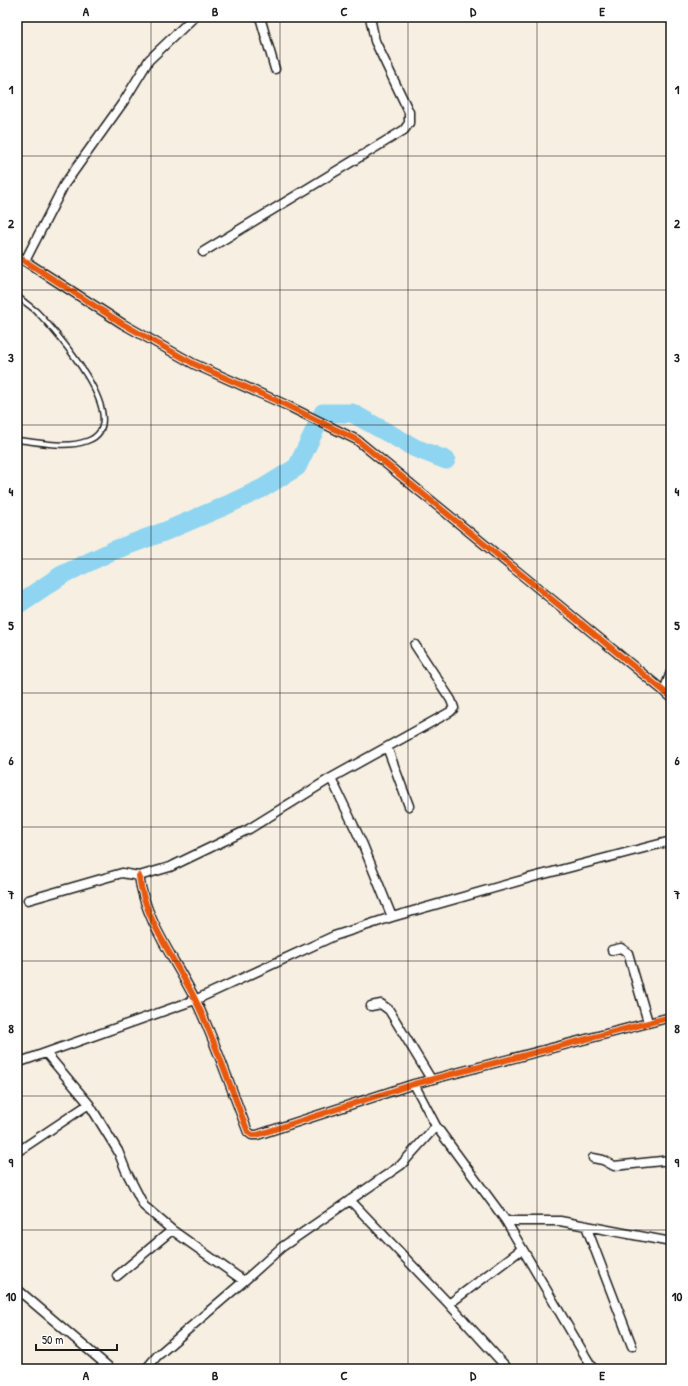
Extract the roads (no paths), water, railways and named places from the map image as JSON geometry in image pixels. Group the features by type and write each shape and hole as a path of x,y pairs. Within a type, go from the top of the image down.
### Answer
{"street":[{"path":"25,261 64,185 124,101 149,60 194,17"},
{"path":"260,17 275,69"},
{"path":"203,252 404,130 409,123 409,112 375,41 370,17"},
{"path":"17,256 123,324 194,364 286,405 357,440 671,697"},
{"path":"28,900 122,873 139,876 170,867 249,829 331,778 450,712 454,708 452,700 414,644"},
{"path":"664,691 671,672"},
{"path":"387,747 408,806"},
{"path":"331,778 363,845 392,917"},
{"path":"17,1064 195,1000 334,936 392,917 533,877 671,841"},
{"path":"139,876 141,892 158,931 195,1000 248,1132 252,1135 257,1135 414,1084 671,1017"},
{"path":"612,950 621,948 628,953 648,1022"},
{"path":"371,1006 381,1004 388,1010 432,1079"},
{"path":"46,1053 90,1104 118,1151 144,1206 172,1230 244,1281"},
{"path":"414,1084 436,1126 506,1221 593,1369"},
{"path":"17,1152 90,1104"},
{"path":"146,1369 157,1356 282,1247 401,1165 436,1126"},
{"path":"593,1158 602,1160 614,1166 671,1160"},
{"path":"350,1200 449,1304 508,1369"},
{"path":"506,1221 560,1221 671,1242"},
{"path":"586,1226 632,1346"},
{"path":"117,1276 172,1230"},
{"path":"449,1304 522,1249"},
{"path":"17,1289 111,1369"}],"lane":[{"path":"17,296 36,311 65,345 94,388 101,404 103,422 98,434 81,443 69,445 17,440"}],"waterway":[{"path":"17,605 62,575 112,551 166,531 227,505 263,488 297,467 323,413 352,413 415,448 446,460"}]}
